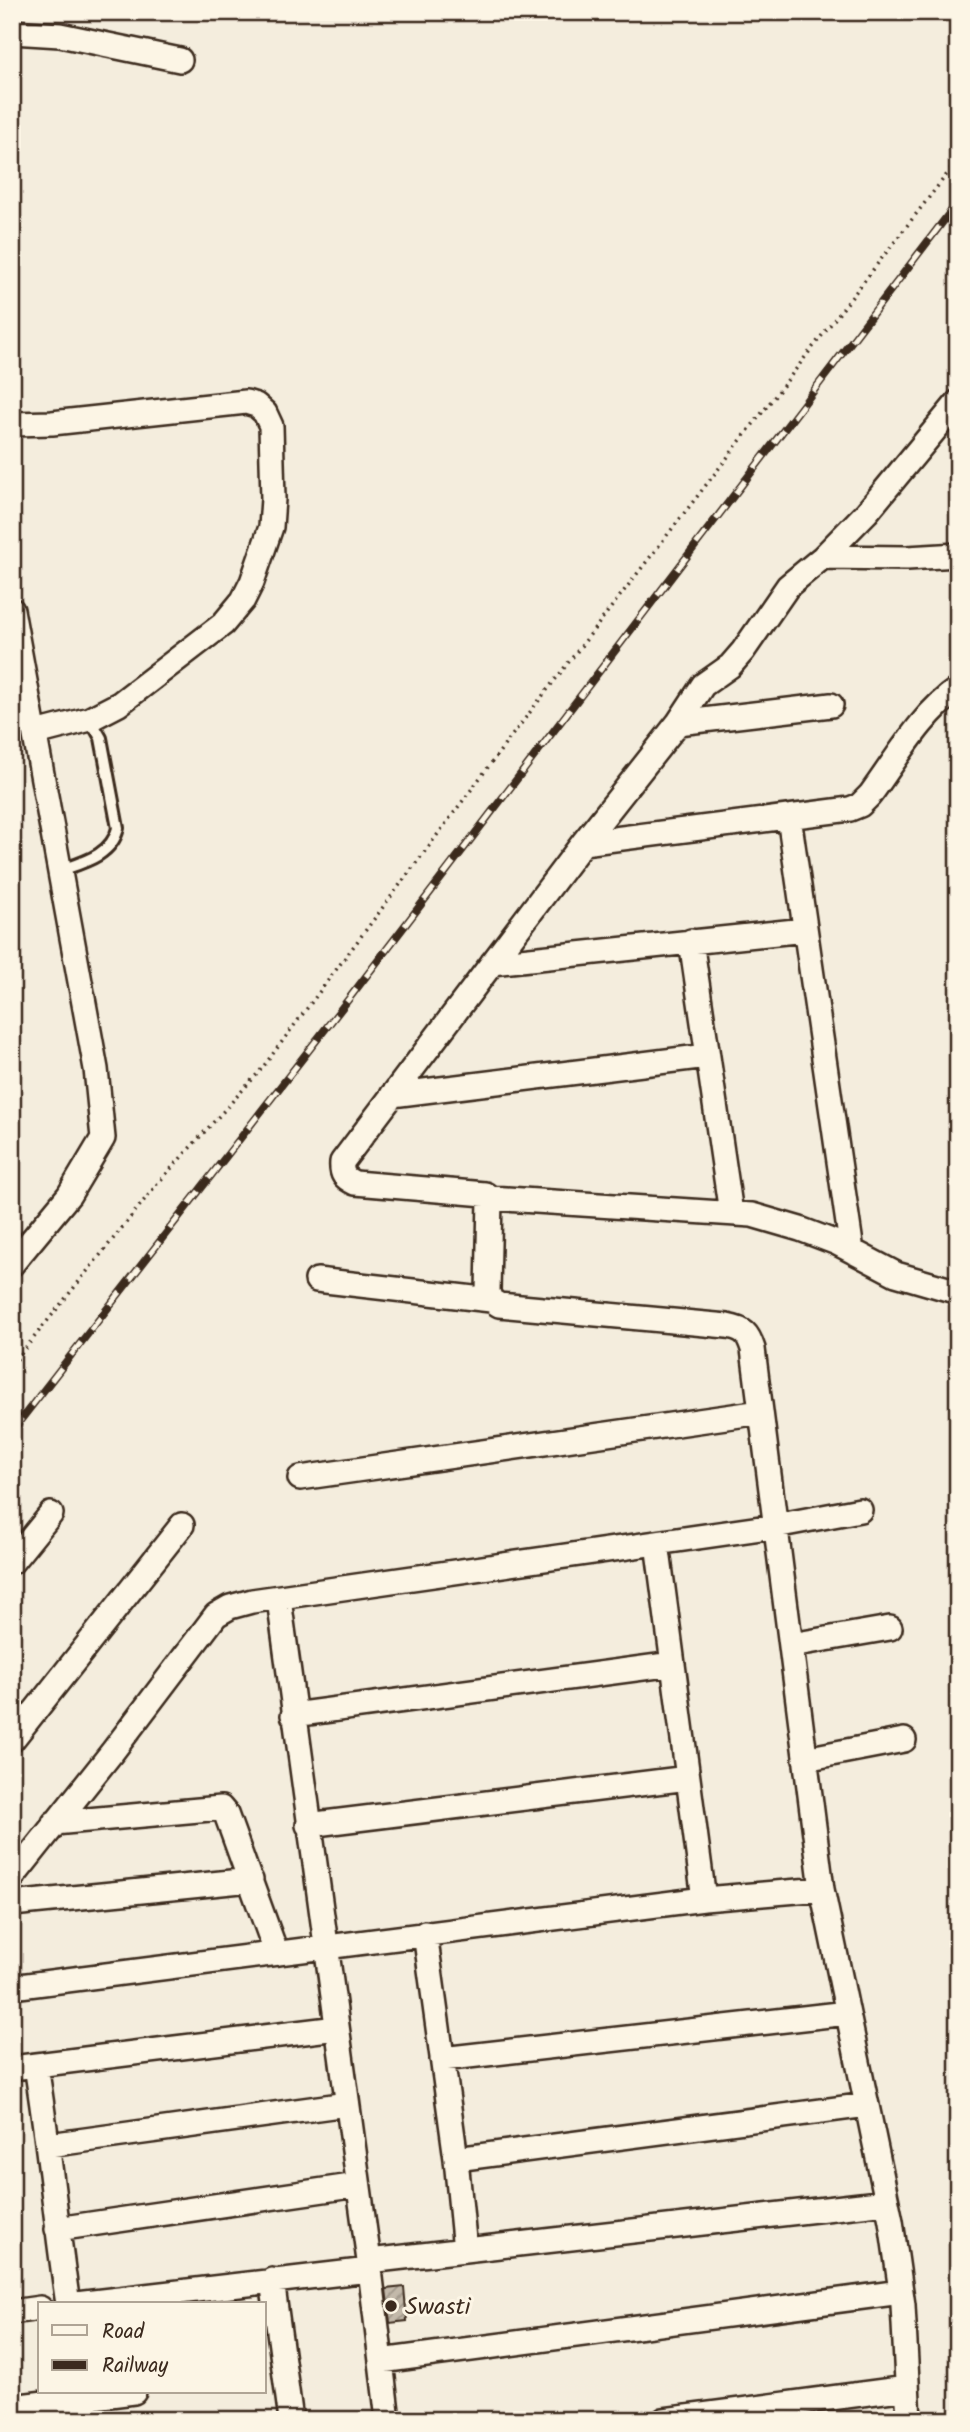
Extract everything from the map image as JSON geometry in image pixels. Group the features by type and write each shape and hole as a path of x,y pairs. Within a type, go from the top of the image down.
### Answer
{"street":[{"path":"12,33 60,35 180,60"},
{"path":"12,424 52,423 246,402 256,405 271,426 271,527 243,600 223,624 118,704 90,719 36,733"},
{"path":"958,402 867,512 823,557 788,586 730,666 703,685 678,723 583,843 342,1162 341,1172 355,1183 485,1194 490,1198 752,1215 800,1229 852,1251 896,1274 958,1292"},
{"path":"823,557 907,558 958,555"},
{"path":"12,610 96,1069 103,1138 69,1195 12,1264"},
{"path":"583,843 850,809 860,805 930,714 958,689"},
{"path":"678,723 831,705"},
{"path":"789,817 852,1251"},
{"path":"492,963 805,930"},
{"path":"691,941 731,1213"},
{"path":"392,1095 707,1056"},
{"path":"490,1198 488,1292 491,1300"},
{"path":"317,1280 491,1300 499,1305 741,1328 749,1334 822,1889 887,2202 901,2292 909,2420"},
{"path":"300,1478 761,1412"},
{"path":"12,1878 216,1615 230,1607 252,1601 775,1526 860,1510"},
{"path":"12,1562 51,1514"},
{"path":"12,1740 182,1525"},
{"path":"657,1543 704,1899"},
{"path":"278,1599 388,2420"},
{"path":"791,1645 890,1628"},
{"path":"293,1715 673,1664"},
{"path":"806,1759 904,1740"},
{"path":"308,1825 688,1778"},
{"path":"54,1823 221,1808 226,1814 276,1952"},
{"path":"12,1904 251,1880"},
{"path":"12,1987 704,1899 822,1889"},
{"path":"425,1933 456,2159 465,2250"},
{"path":"442,2059 848,2013"},
{"path":"12,2068 337,2028"},
{"path":"36,2066 49,2145 68,2302"},
{"path":"49,2145 347,2104"},
{"path":"456,2159 867,2105"},
{"path":"57,2229 358,2185"},
{"path":"92,2302 272,2280 465,2250 887,2202"},
{"path":"272,2280 274,2374 291,2420"},
{"path":"380,2361 901,2292"},
{"path":"12,2312 38,2308"},
{"path":"664,2420 907,2388"},
{"path":"12,2407 118,2394"}],"lane":[{"path":"61,870 90,860 105,851 116,839 118,828 101,738 90,719"}],"path":[{"path":"12,1365 158,1183 260,1071 513,734 958,160"}],"building":[{"name":"Swasti","path":"404,2287 407,2321 390,2323 386,2289"}],"railway":[{"path":"12,1431 351,996 958,202"}],"place":[{"name":"Swasti","path":"391,2306"}]}
